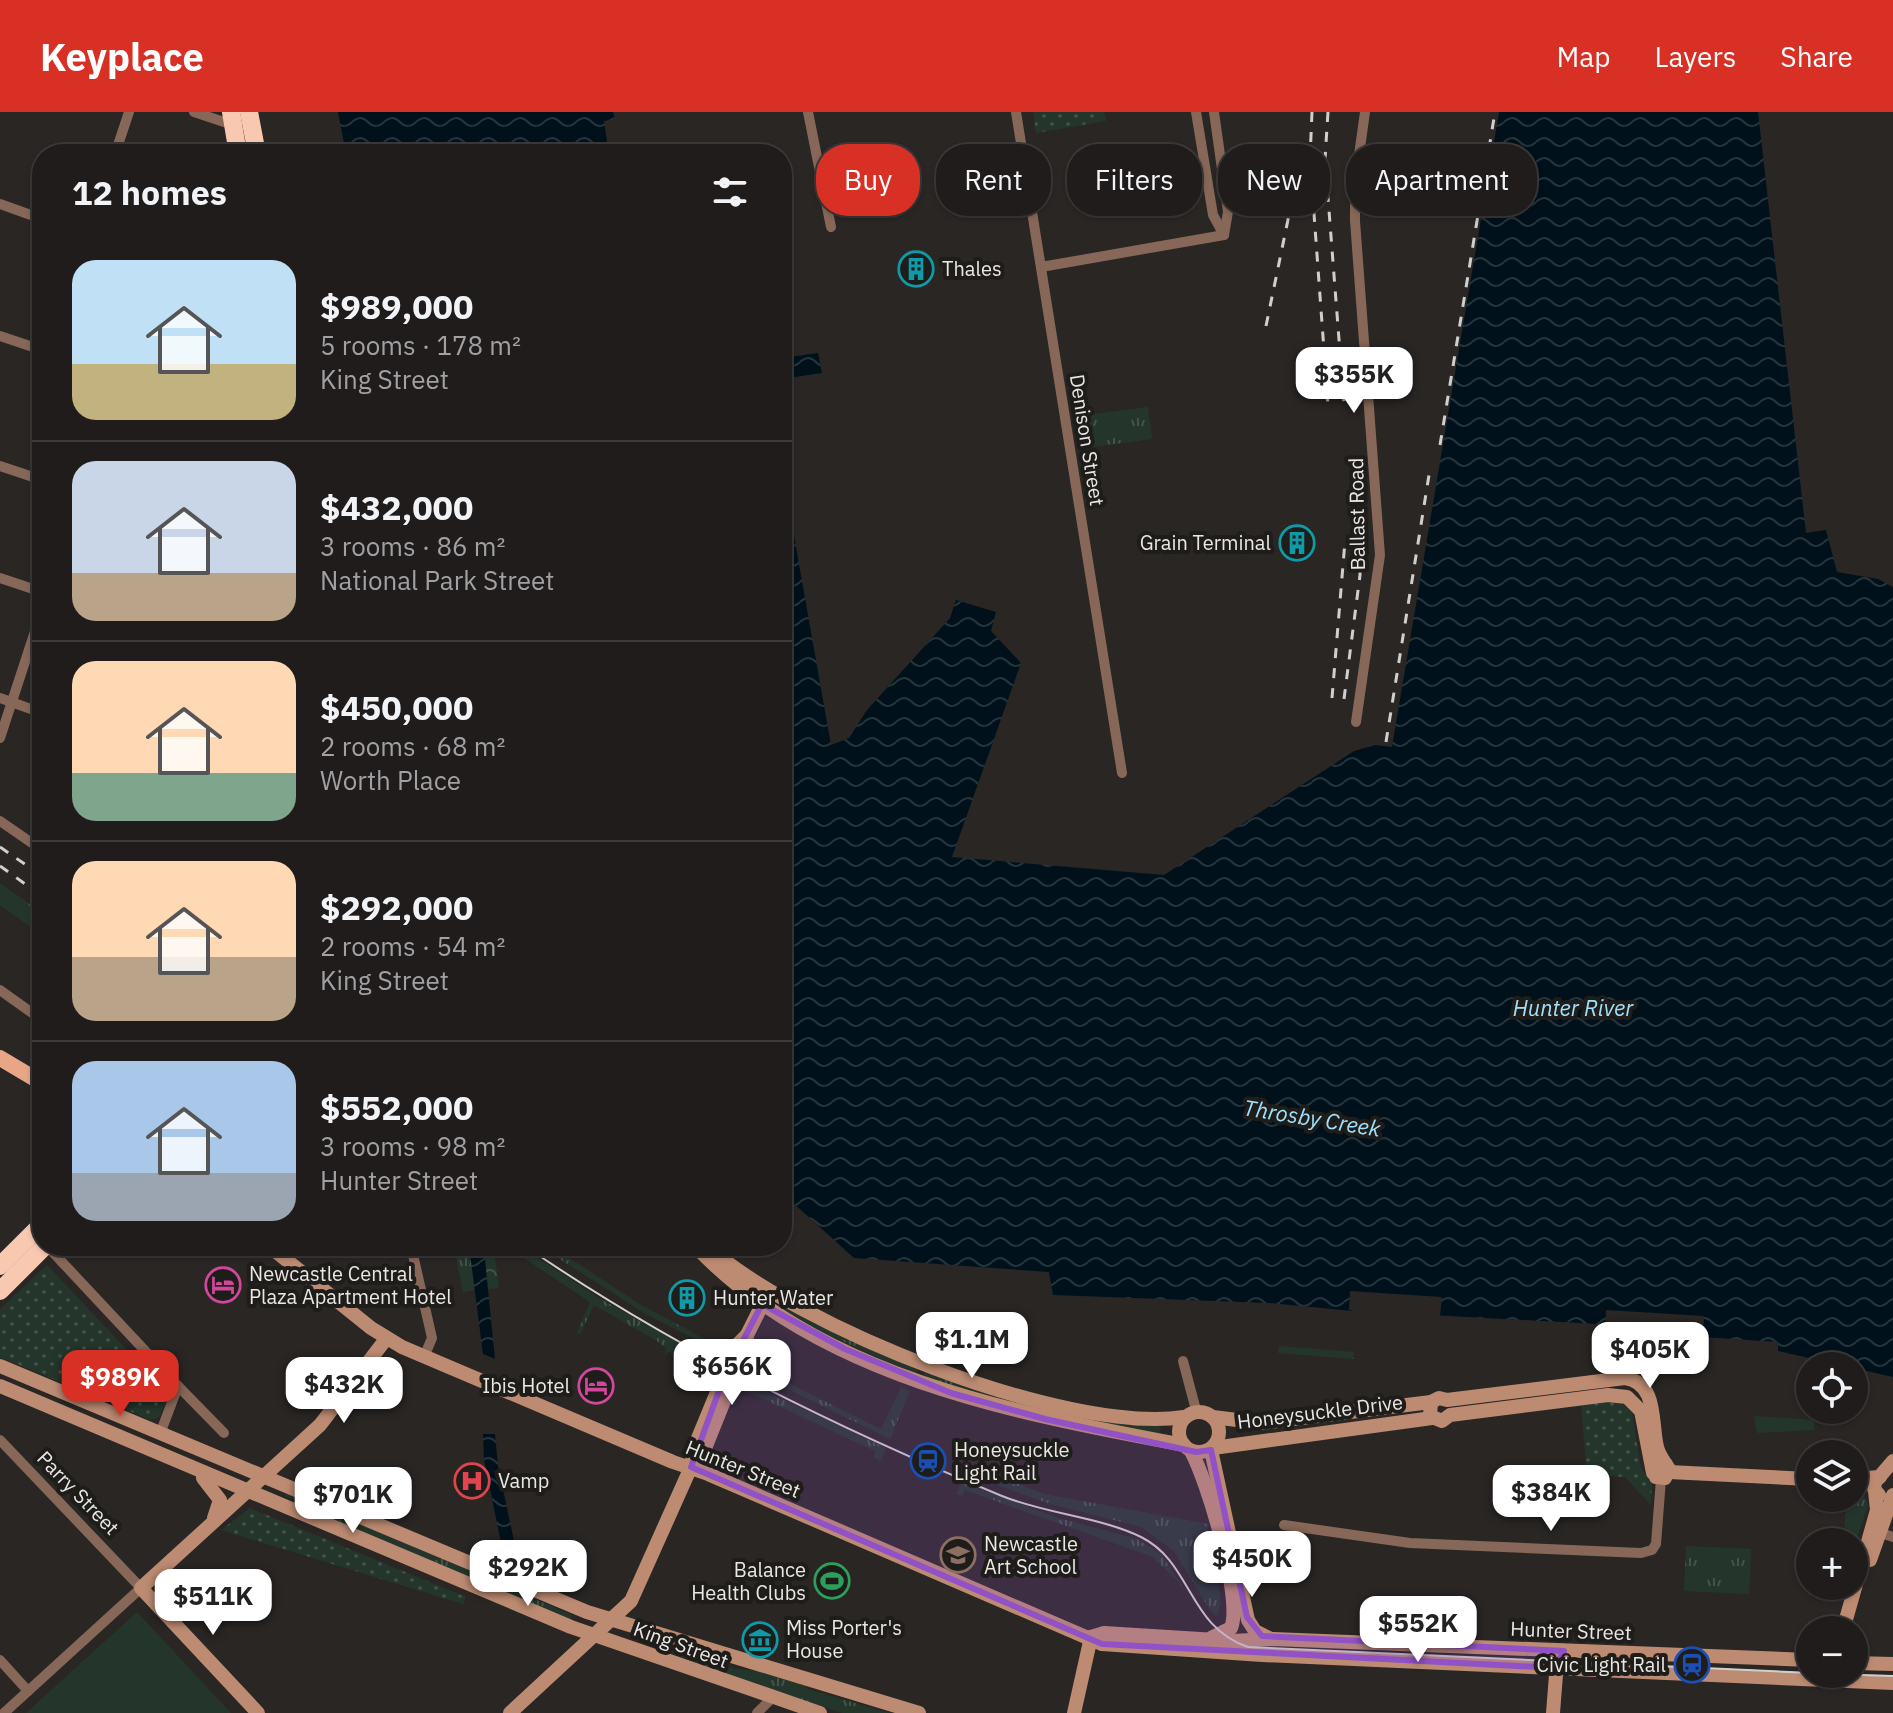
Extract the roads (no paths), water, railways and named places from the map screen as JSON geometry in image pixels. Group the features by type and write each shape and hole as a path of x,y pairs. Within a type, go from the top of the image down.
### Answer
{"highway":[{"path":"249,112 255,144"},
{"path":"232,118 236,144"},
{"path":"0,1266 32,1234"},
{"path":"0,1291 36,1256"}],"main road":[{"path":"0,1058 32,1077"},
{"name":"Hunter Street","path":"282,1256 386,1339 424,1357 691,1467 1102,1644 1555,1668 1796,1676"},
{"path":"705,1256 729,1280 762,1304 845,1349 951,1393 1045,1419 1188,1448 1212,1449"},
{"path":"722,1256 771,1289 880,1346 994,1389 1109,1415 1153,1421 1190,1414 1213,1417 1218,1429 1212,1449 1248,1620 1259,1634 1273,1639"},
{"path":"510,1713 631,1601 691,1467 694,1448 736,1346 747,1335 771,1289"},
{"path":"141,1588 320,1425 386,1339"},
{"name":"King Street","path":"0,1366 511,1581 613,1619 919,1713"},
{"name":"King Street","path":"0,1386 194,1471 596,1636 820,1713"},
{"path":"0,1395 31,1400"},
{"path":"1449,1408 1442,1421 1432,1418 1428,1411 1431,1402 1439,1398 1449,1408 1608,1395 1627,1397 1641,1411 1662,1472 1796,1478"},
{"name":"Honeysuckle Drive","path":"1213,1417 1261,1423 1431,1402"},
{"path":"1190,1414 1180,1430 1205,1475 1234,1605 1234,1620 1228,1631 1203,1639"},
{"name":"Honeysuckle Drive","path":"1212,1449 1432,1418"},
{"path":"1882,1533 1877,1510 1881,1483 1893,1461"},
{"path":"194,1471 208,1482 220,1500 210,1526"},
{"path":"1881,1483 1885,1497 1893,1494"},
{"path":"1847,1616 1882,1533 1893,1494"},
{"name":"Parry Street","path":"141,1588 258,1713"},
{"name":"Hunter Street","path":"1091,1637 1104,1633 1796,1659"},
{"path":"1074,1713 1091,1637"},
{"path":"1553,1713 1555,1668 1564,1651"},
{"path":"1868,1663 1893,1664"},
{"name":"Hunter Street","path":"1868,1680 1893,1683"}],"street":[{"path":"118,144 129,112"},
{"path":"194,112 232,118"},
{"path":"808,112 831,227"},
{"name":"Denison Street","path":"1016,112 1122,773"},
{"name":"Ballast Road","path":"1356,722 1380,555 1355,221 1355,184 1365,112"},
{"path":"1214,116 1228,212 1224,235 1213,215 1197,118 1214,116"},
{"path":"0,204 32,215"},
{"path":"1041,267 1224,235"},
{"path":"0,336 32,347"},
{"path":"0,466 32,477"},
{"path":"0,578 32,589"},
{"path":"0,738 32,653"},
{"path":"0,698 32,709"},
{"path":"0,821 32,843"},
{"path":"0,990 32,1013"},
{"path":"55,1256 224,1433"},
{"path":"413,1256 432,1338 424,1357"},
{"path":"1183,1361 1190,1414"},
{"path":"160,1434 178,1386"},
{"name":"Parry Street","path":"0,1440 141,1588"},
{"path":"1284,1525 1457,1546 1647,1552 1656,1544 1662,1472"},
{"path":"4,1713 141,1588"},
{"path":"0,1660 28,1691"},
{"path":"757,1713 772,1698"}],"water":[{"path":"338,112 613,112 615,119 604,121 607,144 344,144"},
{"name":"Hunter River","path":"1499,112 1758,112 1806,533 1826,530 1837,572 1878,579 1893,587 1893,1377 1868,1371 1868,1352 1796,1352 1796,1355 1778,1351 1778,1342 1703,1337 1703,1330 1432,1315 1430,1308 1352,1304 1352,1311 1269,1303 1053,1295 1049,1272 854,1258 792,1202 792,525 831,745 849,738 867,710 950,618 956,600 996,612 991,631 1021,663 952,857 1164,875 1354,751 1375,745 1392,747 1481,216 1537,216 1537,144 1494,144"},
{"path":"818,353 822,373 792,378 792,357"},
{"path":"470,1256 486,1256 495,1359 483,1354"},
{"path":"483,1434 495,1434 498,1466 520,1569 505,1562 484,1460"}],"tram line":[{"path":"540,1256 697,1352 878,1443 1002,1496 1109,1525 1141,1537 1158,1548 1171,1562 1213,1625 1228,1638 1248,1647 1796,1672"},
{"path":"1868,1675 1893,1676"}],"railway":[{"path":"1312,112 1310,159 1328,405"},
{"path":"1328,112 1325,159 1344,404"},
{"path":"1440,445 1495,112"},
{"path":"1266,326 1289,216"},
{"path":"1386,742 1429,475"},
{"path":"1344,699 1360,575 1360,540"},
{"path":"1332,698 1345,541"},
{"path":"0,847 32,869"},
{"path":"0,866 32,889"}],"place":[{"name":"Thales","path":"916,269"},
{"name":"Grain Terminal","path":"1297,543"},
{"name":"Newcastle Central Plaza Apartment Hotel","path":"223,1285"},
{"name":"Hunter Water","path":"687,1298"},
{"name":"Ibis Hotel","path":"596,1386"},
{"name":"Honeysuckle Light Rail","path":"928,1461"},
{"name":"Vamp","path":"472,1481"},
{"name":"Newcastle Art School","path":"958,1555"},
{"name":"Balance Health Clubs","path":"832,1581"},
{"name":"Miss Porter's House","path":"760,1640"},
{"name":"Civic Light Rail","path":"1692,1665"}],"water label":[{"name":"Throsby Creek","path":"1312,1118"}]}
